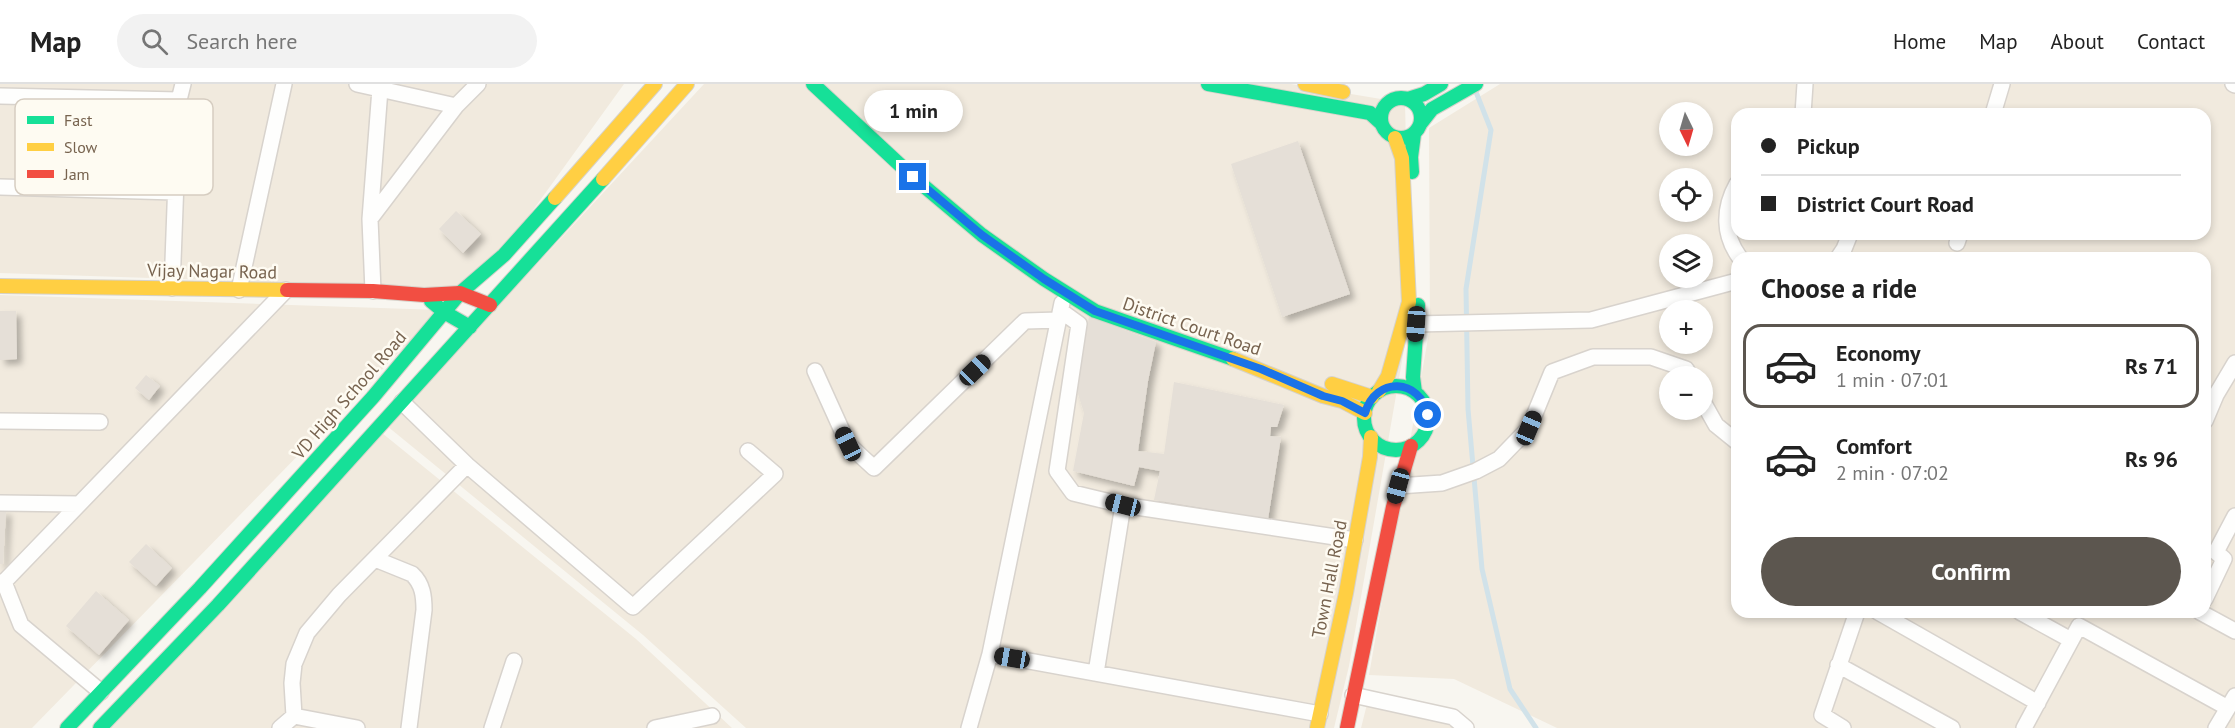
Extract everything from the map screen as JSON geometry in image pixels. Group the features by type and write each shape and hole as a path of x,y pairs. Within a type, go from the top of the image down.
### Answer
{"street":[{"path":"179,99 183,84"},
{"path":"239,290 284,84"},
{"path":"357,84 456,106"},
{"path":"370,219 456,106 478,84"},
{"name":"VD High School Road","path":"67,728 200,588 366,406 460,293 504,255 655,84"},
{"path":"100,728 219,604 522,272 687,84"},
{"name":"District Court Road","path":"813,84 913,177 982,235 1044,279 1095,311 1261,369 1323,396 1342,401 1365,413"},
{"path":"1208,84 1370,113 1381,123 1388,134 1395,138 1402,138 1417,128 1432,109 1476,84"},
{"path":"1305,84 1357,94"},
{"path":"1377,98 1408,99 1424,94 1441,84"},
{"path":"1803,108 1805,84"},
{"path":"1995,108 2002,84"},
{"path":"373,291 370,219 380,89"},
{"path":"0,96 75,90 169,99"},
{"path":"1381,123 1382,110 1393,99"},
{"path":"1395,138 1402,158 1409,302 1388,376 1365,413 1365,421 1371,437 1384,447 1402,449 1411,446 1424,433 1428,415 1426,406 1415,392 1413,377 1418,300 1411,157 1419,109 1408,99"},
{"path":"0,187 15,187"},
{"path":"172,288 175,195"},
{"path":"1731,195 1726,221 1732,245 1736,252"},
{"name":"District Court Road","path":"1044,279 1256,353"},
{"path":"1416,324 1591,321 1731,283"},
{"name":"Vijay Nagar Road","path":"0,286 373,291 424,295 460,293 490,305"},
{"path":"101,692 21,625 2,582 286,290"},
{"path":"969,728 990,654 1065,292"},
{"path":"424,295 444,312 470,327"},
{"path":"815,371 848,444 874,468 1025,321 1060,316 1079,324 1057,471 1073,493 1123,505 1355,540"},
{"path":"1398,486 1442,483 1470,473 1498,459 1529,428 1552,372 1593,357 1651,357 1677,366"},
{"path":"2211,392 2235,363"},
{"path":"1307,374 1375,394 1387,387 1397,386 1415,392"},
{"path":"402,402 467,465 633,608 775,474 748,450"},
{"path":"1713,420 1731,437"},
{"path":"0,421 100,422"},
{"name":"Town Hall Road","path":"1319,721 1355,540 1370,457 1371,437"},
{"path":"1347,728 1398,486 1411,446"},
{"path":"294,716 292,683 294,663 307,633 339,595 467,465"},
{"path":"0,503 79,504"},
{"path":"1096,673 1123,505"},
{"path":"2211,586 2224,559 2216,552 2235,516"},
{"path":"375,559 412,574 417,578 424,596 410,728"},
{"path":"1843,728 1822,715 1855,618"},
{"path":"1888,618 2037,703"},
{"path":"2031,618 2071,640"},
{"path":"2211,618 2235,631"},
{"path":"2024,728 2079,626 2233,701 2216,728"},
{"path":"990,654 1096,673 1319,721"},
{"path":"492,728 514,661"},
{"path":"1838,665 1952,728"},
{"path":"1353,695 1453,717 1466,728"},
{"path":"280,728 294,716"},
{"path":"294,716 357,728"},
{"path":"656,728 712,716"}],"shaded area":[{"path":"0,84 624,84 476,289 0,273"},
{"path":"704,84 1291,84 1405,103 1410,315 1349,666 1334,728 746,728 643,635 387,426"},
{"path":"1500,84 2235,84 2235,728 1557,728 1454,679 1369,675 1430,327 1429,128"},
{"path":"0,295 440,310 32,728 0,728"},
{"path":"382,433 636,639 732,728 109,728"},
{"path":"1367,704 1446,719 1466,728 1361,728"}],"building":[{"path":"1298,141 1350,294 1282,317 1231,164"},
{"path":"456,211 481,234 463,253 439,229"},
{"path":"0,311 16,311 17,359 0,360"},
{"path":"1089,317 1156,342 1138,451 1164,454 1174,382 1284,405 1277,427 1271,427 1270,436 1281,437 1268,519 1154,500 1160,471 1139,467 1134,486 1073,471 1084,413 1076,387"},
{"path":"146,375 160,386 149,400 135,388"},
{"path":"0,510 6,511 3,564 0,564"},
{"path":"146,544 172,568 156,586 129,562"},
{"path":"96,591 129,620 99,655 66,626"}],"waterway":[{"path":"1476,92 1491,130 1466,289 1468,409 1482,569 1510,689 1536,728"}],"traffic: fast":[{"path":"813,84 913,177 982,235 1044,279 1095,311 1233,359"},
{"path":"1208,84 1370,113 1381,123"},
{"path":"1408,99 1424,94 1441,84"},
{"path":"1421,123 1432,109 1476,84"},
{"path":"1401,98 1409,99 1415,104 1420,110 1421,118 1420,126 1415,132 1409,137 1401,138 1393,137 1387,132 1382,126 1381,118 1382,110 1387,104 1393,99 1401,98"},
{"path":"1412,172 1414,134"},
{"path":"100,728 218,605 603,179"},
{"path":"67,728 200,588 373,397 460,293 504,255 555,198"},
{"path":"431,301 444,312 470,327"},
{"path":"1415,392 1413,377 1418,305"},
{"path":"1396,386 1414,392 1422,400 1428,418 1422,436 1414,444 1396,450 1378,444 1370,436 1364,418 1370,400 1378,392 1396,386"}],"traffic: slow":[{"path":"555,198 655,84"},
{"path":"603,179 687,84"},
{"path":"1305,84 1343,92"},
{"path":"1379,391 1388,376 1409,302 1402,158 1395,138"},
{"path":"0,286 287,290"},
{"path":"1233,359 1323,396 1342,401 1365,413"},
{"path":"1332,384 1372,397"},
{"path":"1317,728 1346,593 1370,457 1371,437"}],"traffic: jam":[{"path":"287,290 373,291 424,295 460,293 490,305"},
{"path":"1347,728 1393,507 1411,446"}],"route":[{"path":"913,177 982,235 1044,279 1095,311 1261,369 1323,396 1342,401 1365,413 1367,404 1379,391 1387,387 1406,387 1421,398 1428,415"}]}
